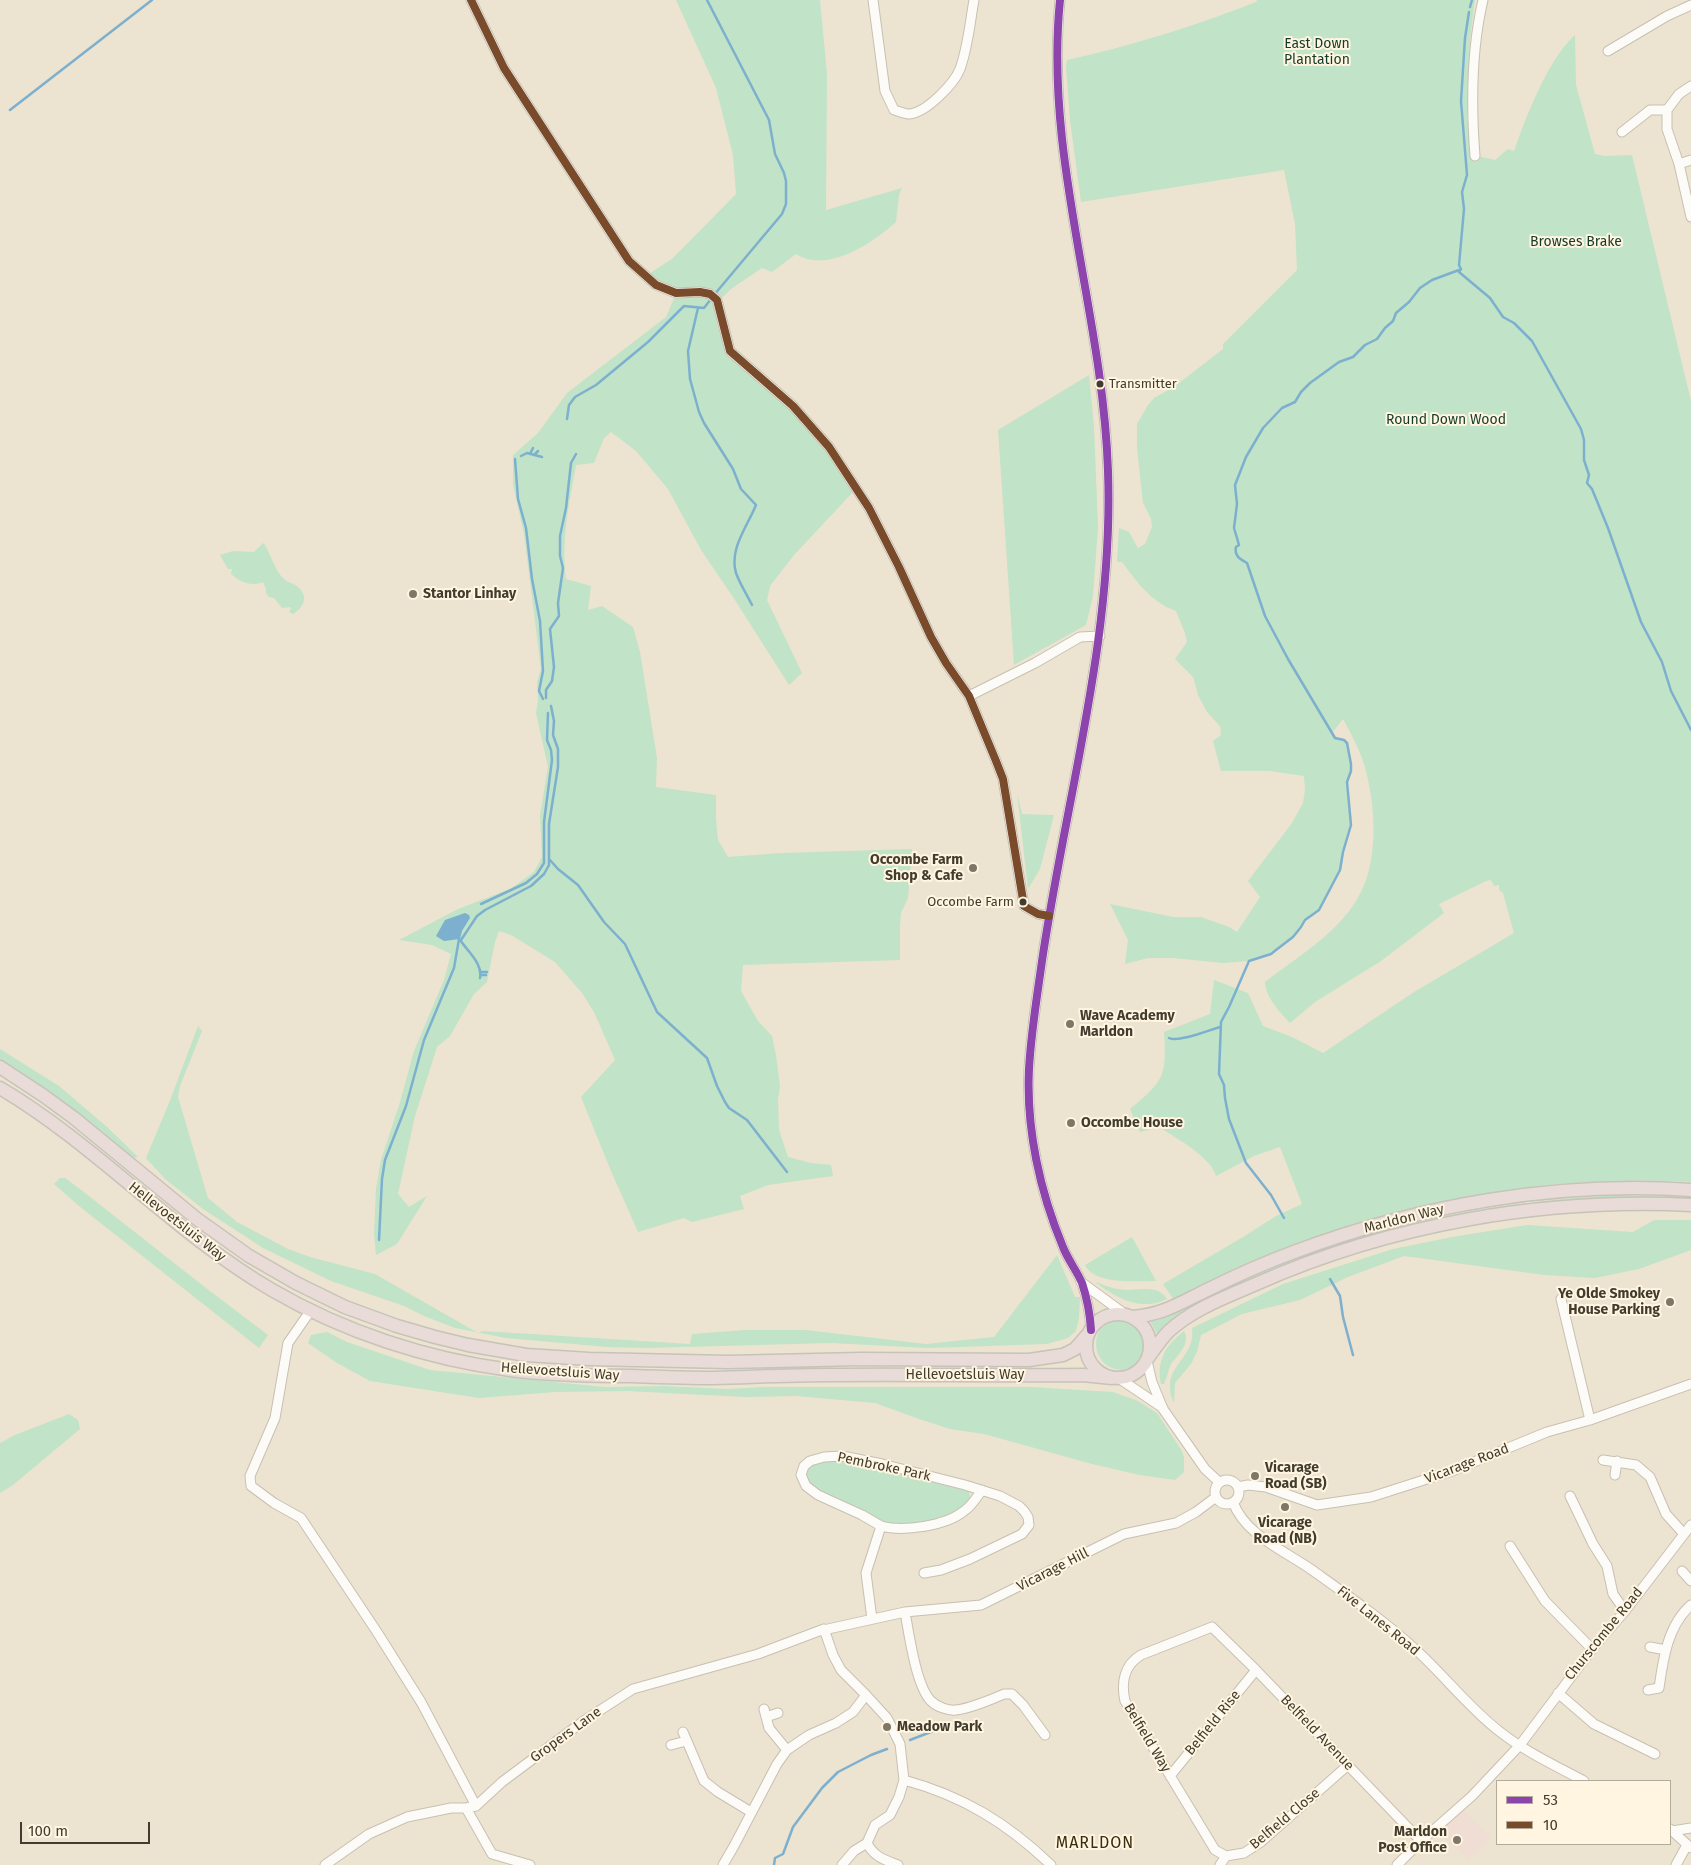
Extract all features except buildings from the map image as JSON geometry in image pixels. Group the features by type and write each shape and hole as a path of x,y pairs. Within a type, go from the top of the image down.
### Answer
{"highway":[{"name":"Hellevoetsluis Way","path":"0,1067 67,1112 196,1219 249,1256 296,1283 345,1307 396,1326 434,1337 468,1345 526,1354 589,1359 728,1362 860,1359 1029,1360 1063,1355 1075,1349 1090,1332"},
{"name":"Hellevoetsluis Way","path":"0,1088 68,1134 183,1229 273,1290 311,1310 374,1336 422,1352 481,1366 555,1374 711,1378 833,1375 1083,1375 1116,1378"},
{"name":"Marldon Way","path":"1129,1316 1162,1313 1238,1275 1294,1252 1362,1229 1431,1211 1490,1200 1574,1191 1621,1189 1691,1190"},
{"name":"Marldon Way","path":"1148,1359 1170,1331 1184,1319 1202,1309 1300,1266 1380,1240 1478,1218 1541,1209 1618,1204 1691,1205"},
{"path":"1111,1315 1129,1316 1144,1327 1148,1336 1150,1344 1148,1359 1137,1372 1116,1378 1097,1371 1092,1365 1086,1349 1090,1332 1099,1320 1111,1315"}],"street":[{"path":"471,0 504,68 629,261 656,285 676,293 700,292 710,294 717,300 730,351 793,406 829,448 869,508 931,637 968,696 996,761 1003,779 1024,906 1038,914 1048,916"},
{"path":"873,0 885,91 894,110 909,114 928,106 951,84 960,69 974,0"},
{"path":"1060,0 1056,63 1062,133 1106,428 1108,517 1106,570 1100,636 1048,916 1035,1006 1030,1048 1029,1110 1037,1161 1050,1212 1063,1248 1081,1282 1090,1312 1090,1332"},
{"path":"1475,156 1472,119 1473,93 1478,21 1483,0"},
{"path":"1608,51 1667,16 1691,5"},
{"path":"1691,86 1678,94 1667,110 1667,129 1679,164 1691,217"},
{"path":"1622,132 1650,110 1667,110"},
{"path":"1679,164 1691,160"},
{"path":"968,696 1035,663 1080,637 1100,636"},
{"path":"1081,1282 1129,1316"},
{"path":"1561,1299 1590,1420"},
{"path":"311,1310 288,1343 275,1418 250,1476 251,1486 274,1503 301,1518 421,1702 476,1806 451,1808 407,1817 368,1834 325,1865"},
{"path":"1148,1359 1152,1382 1163,1408 1205,1469 1219,1482"},
{"path":"1116,1378 1163,1408"},
{"name":"Vicarage Road","path":"1238,1487 1266,1488 1317,1505 1371,1497 1452,1471 1547,1432 1590,1420 1691,1384"},
{"name":"Pembroke Park","path":"924,1573 941,1570 970,1559 1022,1534 1029,1525 1024,1510 1000,1496 982,1490 882,1464 842,1456 824,1457 810,1461 804,1466 801,1475 806,1486 818,1495 881,1526 898,1529 913,1529 962,1513 971,1505 982,1490"},
{"path":"1603,1460 1636,1465 1650,1478 1666,1514 1684,1534"},
{"path":"1614,1475 1617,1461"},
{"path":"1230,1480 1238,1487 1239,1495 1233,1502 1222,1503 1216,1497 1215,1489 1219,1482 1230,1480"},
{"path":"1570,1496 1593,1544 1607,1566 1613,1594 1625,1611"},
{"name":"Vicarage Hill","path":"824,1629 905,1612 981,1605 1124,1534 1176,1522 1196,1512 1216,1497"},
{"name":"Five Lanes Road","path":"1233,1502 1247,1526 1332,1584 1381,1621 1415,1649 1499,1731 1582,1780"},
{"name":"Churscombe Road","path":"1397,1865 1472,1796 1520,1745 1592,1648 1625,1611 1691,1525"},
{"path":"872,1618 866,1573 881,1526"},
{"path":"1510,1546 1544,1601 1592,1648"},
{"path":"1682,1571 1691,1581"},
{"path":"1648,1690 1658,1688 1666,1650 1681,1614 1691,1605"},
{"path":"905,1612 916,1666 925,1691 932,1702 946,1709 956,1711 1004,1694 1012,1694 1023,1705 1045,1735"},
{"name":"Belfield Avenue","path":"1212,1627 1421,1841"},
{"name":"Belfield Way","path":"1212,1627 1141,1654 1133,1659 1125,1674 1123,1694 1125,1701 1215,1850 1226,1856"},
{"path":"796,1638 824,1629 833,1655 841,1670 887,1718 900,1744 904,1780 890,1815 875,1825 867,1843 854,1851 842,1865"},
{"name":"Gropers Lane","path":"476,1806 524,1765 585,1720 634,1688 758,1654 824,1629"},
{"path":"1650,1647 1666,1650"},
{"name":"Belfield Rise","path":"1170,1776 1256,1670"},
{"path":"1558,1693 1594,1724 1655,1754"},
{"path":"723,1865 777,1764 787,1750 809,1735 836,1723 853,1712 866,1695"},
{"path":"778,1713 765,1713 770,1728 787,1750"},
{"path":"671,1746 685,1736 704,1781 751,1812"},
{"name":"Belfield Close","path":"1226,1856 1244,1853 1261,1842 1347,1766"},
{"path":"904,1780 925,1786 982,1810 1027,1842 1051,1865"},
{"path":"466,1808 492,1854 530,1865"},
{"path":"1671,1830 1691,1828"},
{"path":"1671,1830 1689,1847 1676,1865"},
{"path":"867,1843 870,1851 877,1856 898,1865"},
{"path":"1220,1865 1226,1856"}],"shaded area":[{"path":"1460,1807 1492,1837 1469,1860 1434,1829"}],"green space":[{"path":"676,0 820,0 827,74 826,210 902,188 899,195 896,222 862,247 835,258 808,259 796,254 772,272 762,268 731,289 723,297 704,291 683,291 668,288 649,274 673,258 736,194 733,155 716,88"},
{"path":"1257,0 1475,0 1470,38 1467,118 1473,155 1495,160 1508,149 1514,151 1531,106 1547,73 1565,45 1575,35 1576,85 1595,154 1605,156 1632,155 1691,401 1691,1182 1581,1183 1472,1196 1419,1207 1365,1221 1262,1257 1174,1300 1163,1284 1276,1216 1302,1204 1280,1147 1254,1156 1216,1176 1213,1169 1200,1155 1159,1127 1140,1132 1130,1109 1150,1091 1161,1076 1165,1059 1164,1032 1210,1014 1214,980 1248,993 1263,1026 1292,1037 1323,1053 1414,992 1514,933 1499,885 1494,886 1491,880 1486,881 1439,904 1444,913 1381,961 1315,1002 1290,1023 1270,999 1265,982 1337,925 1356,901 1364,886 1369,870 1374,834 1368,780 1362,758 1343,719 1332,733 1335,738 1344,740 1347,743 1350,753 1351,771 1347,782 1351,825 1340,870 1319,910 1305,920 1293,937 1271,954 1249,961 1223,963 1173,958 1148,958 1125,964 1128,940 1110,904 1173,917 1201,917 1229,927 1237,932 1260,897 1248,881 1292,823 1303,803 1305,790 1304,776 1270,771 1221,771 1213,741 1221,735 1220,726 1207,712 1198,695 1193,677 1175,659 1187,642 1176,611 1152,597 1122,562 1117,562 1119,528 1129,532 1138,548 1145,544 1152,527 1151,519 1143,503 1137,448 1137,424 1154,398 1174,387 1223,349 1223,344 1297,270 1295,224 1284,170 1081,202 1070,120 1066,67 1067,60 1163,35 1233,11"},
{"path":"699,295 708,297 714,304 719,331 727,353 778,395 827,451 854,491 794,555 770,586 767,600 802,673 789,685 701,550 668,489 636,451 611,432 604,438 594,463 576,465 565,536 566,579 591,586 588,610 602,606 633,627 640,652 657,758 656,787 716,795 718,840 728,857 781,853 912,849 908,898 901,913 900,960 743,965 741,991 758,1021 772,1036 780,1086 778,1100 779,1130 788,1157 811,1163 831,1165 833,1176 768,1185 740,1196 744,1209 692,1222 684,1218 638,1232 581,1097 615,1060 594,1012 582,993 555,962 511,935 499,931 487,982 474,994 450,1036 437,1047 415,1116 398,1194 409,1207 427,1196 397,1244 376,1255 374,1234 376,1189 381,1160 414,1051 444,980 451,954 432,945 399,940 458,909 510,889 534,872 542,857 540,815 548,767 536,713 538,700 537,682 541,669 524,534 513,485 513,455 538,433 567,393 666,317 675,296"},
{"path":"1089,375 1094,427 1098,527 1093,596 1086,625 1014,665 998,430"},
{"path":"263,543 281,576 296,586 303,594 304,602 293,614 289,612 290,607 282,608 274,598 269,597 263,582 250,584 234,577 231,574 232,569 228,569 220,555 233,551 254,552"},
{"path":"1017,793 1022,814 1054,815 1040,869 1028,889"},
{"path":"198,1026 202,1031 180,1086 178,1097 208,1198 237,1222 288,1249 310,1257 375,1274 477,1332 455,1328 404,1306 331,1281 263,1248 203,1209 165,1179 146,1158"},
{"path":"0,1049 59,1086 107,1127 138,1157 130,1159 0,1065"},
{"path":"60,1178 65,1178 80,1189 268,1335 259,1348 79,1206 54,1184"},
{"path":"1618,1195 1691,1197 1691,1200 1641,1198 1374,1236 1158,1335 1150,1321 1161,1319 1227,1287 1296,1258 1375,1233 1454,1214 1494,1207"},
{"path":"1654,1220 1691,1220 1691,1250 1639,1269 1595,1278 1544,1275 1404,1256 1348,1277 1300,1300 1242,1314 1201,1335 1197,1352 1191,1364 1175,1383 1174,1403 1170,1391 1171,1380 1189,1348 1192,1339 1192,1328 1283,1284 1393,1249 1452,1237 1527,1225 1633,1232"},
{"path":"1132,1237 1156,1281 1107,1279 1097,1276 1085,1265"},
{"path":"1057,1255 1075,1297 1080,1297 1076,1331 1068,1338 1047,1344 928,1348 831,1343 648,1348 607,1347 506,1338 479,1333 483,1331 690,1344 692,1334 745,1330 806,1330 926,1344 994,1337"},
{"path":"1095,1282 1125,1290 1151,1289 1162,1294 1167,1299 1157,1303 1138,1304 1120,1298"},
{"path":"1117,1318 1127,1318 1141,1325 1148,1339 1148,1349 1141,1363 1127,1370 1117,1370 1107,1366 1100,1359 1096,1349 1096,1339 1100,1329 1107,1322"},
{"path":"1184,1331 1186,1335 1185,1344 1171,1364 1164,1384 1161,1384 1161,1360 1167,1348"},
{"path":"327,1332 347,1342 430,1370 605,1387 664,1386 727,1389 764,1387 1031,1387 1113,1392 1138,1401 1157,1413 1182,1451 1184,1472 1175,1480 1140,1475 1092,1464 984,1434 950,1429 875,1403 796,1396 746,1397 627,1391 555,1392 479,1398 370,1381 337,1363 308,1343 311,1335"},
{"path":"69,1414 78,1420 80,1429 13,1485 0,1493 0,1443 15,1435"},
{"path":"840,1460 897,1472 969,1491 970,1498 957,1510 938,1519 916,1525 898,1526 868,1515 816,1490 806,1480 805,1472 812,1466 821,1462"}],"water":[{"path":"465,913 470,918 462,931 460,939 444,941 436,936 445,920"}],"waterway":[{"path":"10,110 152,0"},
{"path":"707,0 769,120 775,154 786,181 786,204 782,214 714,295"},
{"path":"1470,7 1472,0"},
{"path":"1469,12 1465,38 1461,101 1467,175 1462,192 1464,209 1459,265 1461,269 1459,272 1490,298 1503,317 1514,323 1532,341 1581,429 1584,440 1584,460 1589,475 1587,483 1592,489 1608,528 1641,622 1662,662 1671,691 1691,730"},
{"path":"1284,1218 1271,1195 1246,1163 1229,1119 1224,1085 1219,1074 1221,1022 1249,961 1271,954 1293,937 1305,920 1319,910 1340,870 1351,825 1347,782 1351,771 1351,764 1347,743 1344,740 1335,738 1288,659 1265,616 1247,563 1237,555 1236,547 1239,545 1234,528 1237,504 1235,485 1246,457 1263,428 1282,408 1295,402 1310,383 1339,362 1353,357 1365,345 1377,339 1393,321 1396,313 1409,302 1420,288 1432,280 1459,270"},
{"path":"567,419 569,405 575,397 596,385 648,342 684,306 704,308 711,299"},
{"path":"698,308 688,351 690,379 699,412 733,469 741,489 756,505 740,538 734,564 736,573 752,605"},
{"path":"530,454 533,448"},
{"path":"534,455 538,451"},
{"path":"521,456 527,453 542,457"},
{"path":"546,698 546,690 552,681 554,667 550,629 559,616 558,603 563,568 560,556 560,536 566,508 571,463 576,454"},
{"path":"515,459 518,499 526,528 532,579 540,621 543,671 539,691 543,699"},
{"path":"461,940 477,916 531,886 544,874 549,865 549,824 558,767 558,749 553,735 554,721 551,706"},
{"path":"481,904 526,883 537,874 544,863 544,822 552,760 547,740 548,713"},
{"path":"550,860 578,885 604,922 625,944 657,1012 707,1058 717,1086 729,1108 747,1120 787,1172"},
{"path":"379,1240 382,1179 385,1160 406,1106 424,1040 454,968 459,939"},
{"path":"461,941 477,963 480,978"},
{"path":"481,972 487,972"},
{"path":"481,975 486,975"},
{"path":"1169,1038 1186,1038 1220,1027"},
{"path":"1330,1279 1340,1296 1343,1317 1353,1355"},
{"path":"910,1740 936,1730"},
{"path":"774,1865 775,1858 783,1854 793,1827 822,1788 838,1772 887,1749"}],"transit line":[{"name":"10","path":"471,0 504,68 629,261 656,285 676,293 700,292 710,294 717,300 730,351 793,406 829,447 869,508 931,637 969,696 996,761 1003,779 1024,906 1038,914 1049,916"},
{"name":"53","path":"1060,0 1057,59 1060,118 1067,177 1104,412 1108,471 1108,533 1104,595 1096,656 1052,900 1034,1015 1029,1092 1032,1137 1041,1182 1063,1247 1082,1283 1088,1306 1091,1330"}],"place":[{"name":"Transmitter","path":"1100,384"},
{"name":"Stantor Linhay","path":"413,594"},
{"name":"Occombe Farm Shop & Cafe","path":"973,868"},
{"name":"Occombe Farm","path":"1023,902"},
{"name":"Wave Academy Marldon","path":"1070,1024"},
{"name":"Occombe House","path":"1071,1123"},
{"name":"Ye Olde Smokey House Parking","path":"1670,1302"},
{"name":"Vicarage Road (SB)","path":"1255,1476"},
{"name":"Vicarage Road (NB)","path":"1285,1507"},
{"name":"Meadow Park","path":"887,1727"},
{"name":"Marldon Post Office","path":"1457,1840"}],"district":[{"name":"MARLDON","path":"1095,1844"}],"park label":[{"name":"East Down Plantation","path":"1317,52"},
{"name":"Browses Brake","path":"1576,242"},
{"name":"Round Down Wood","path":"1446,420"}]}
